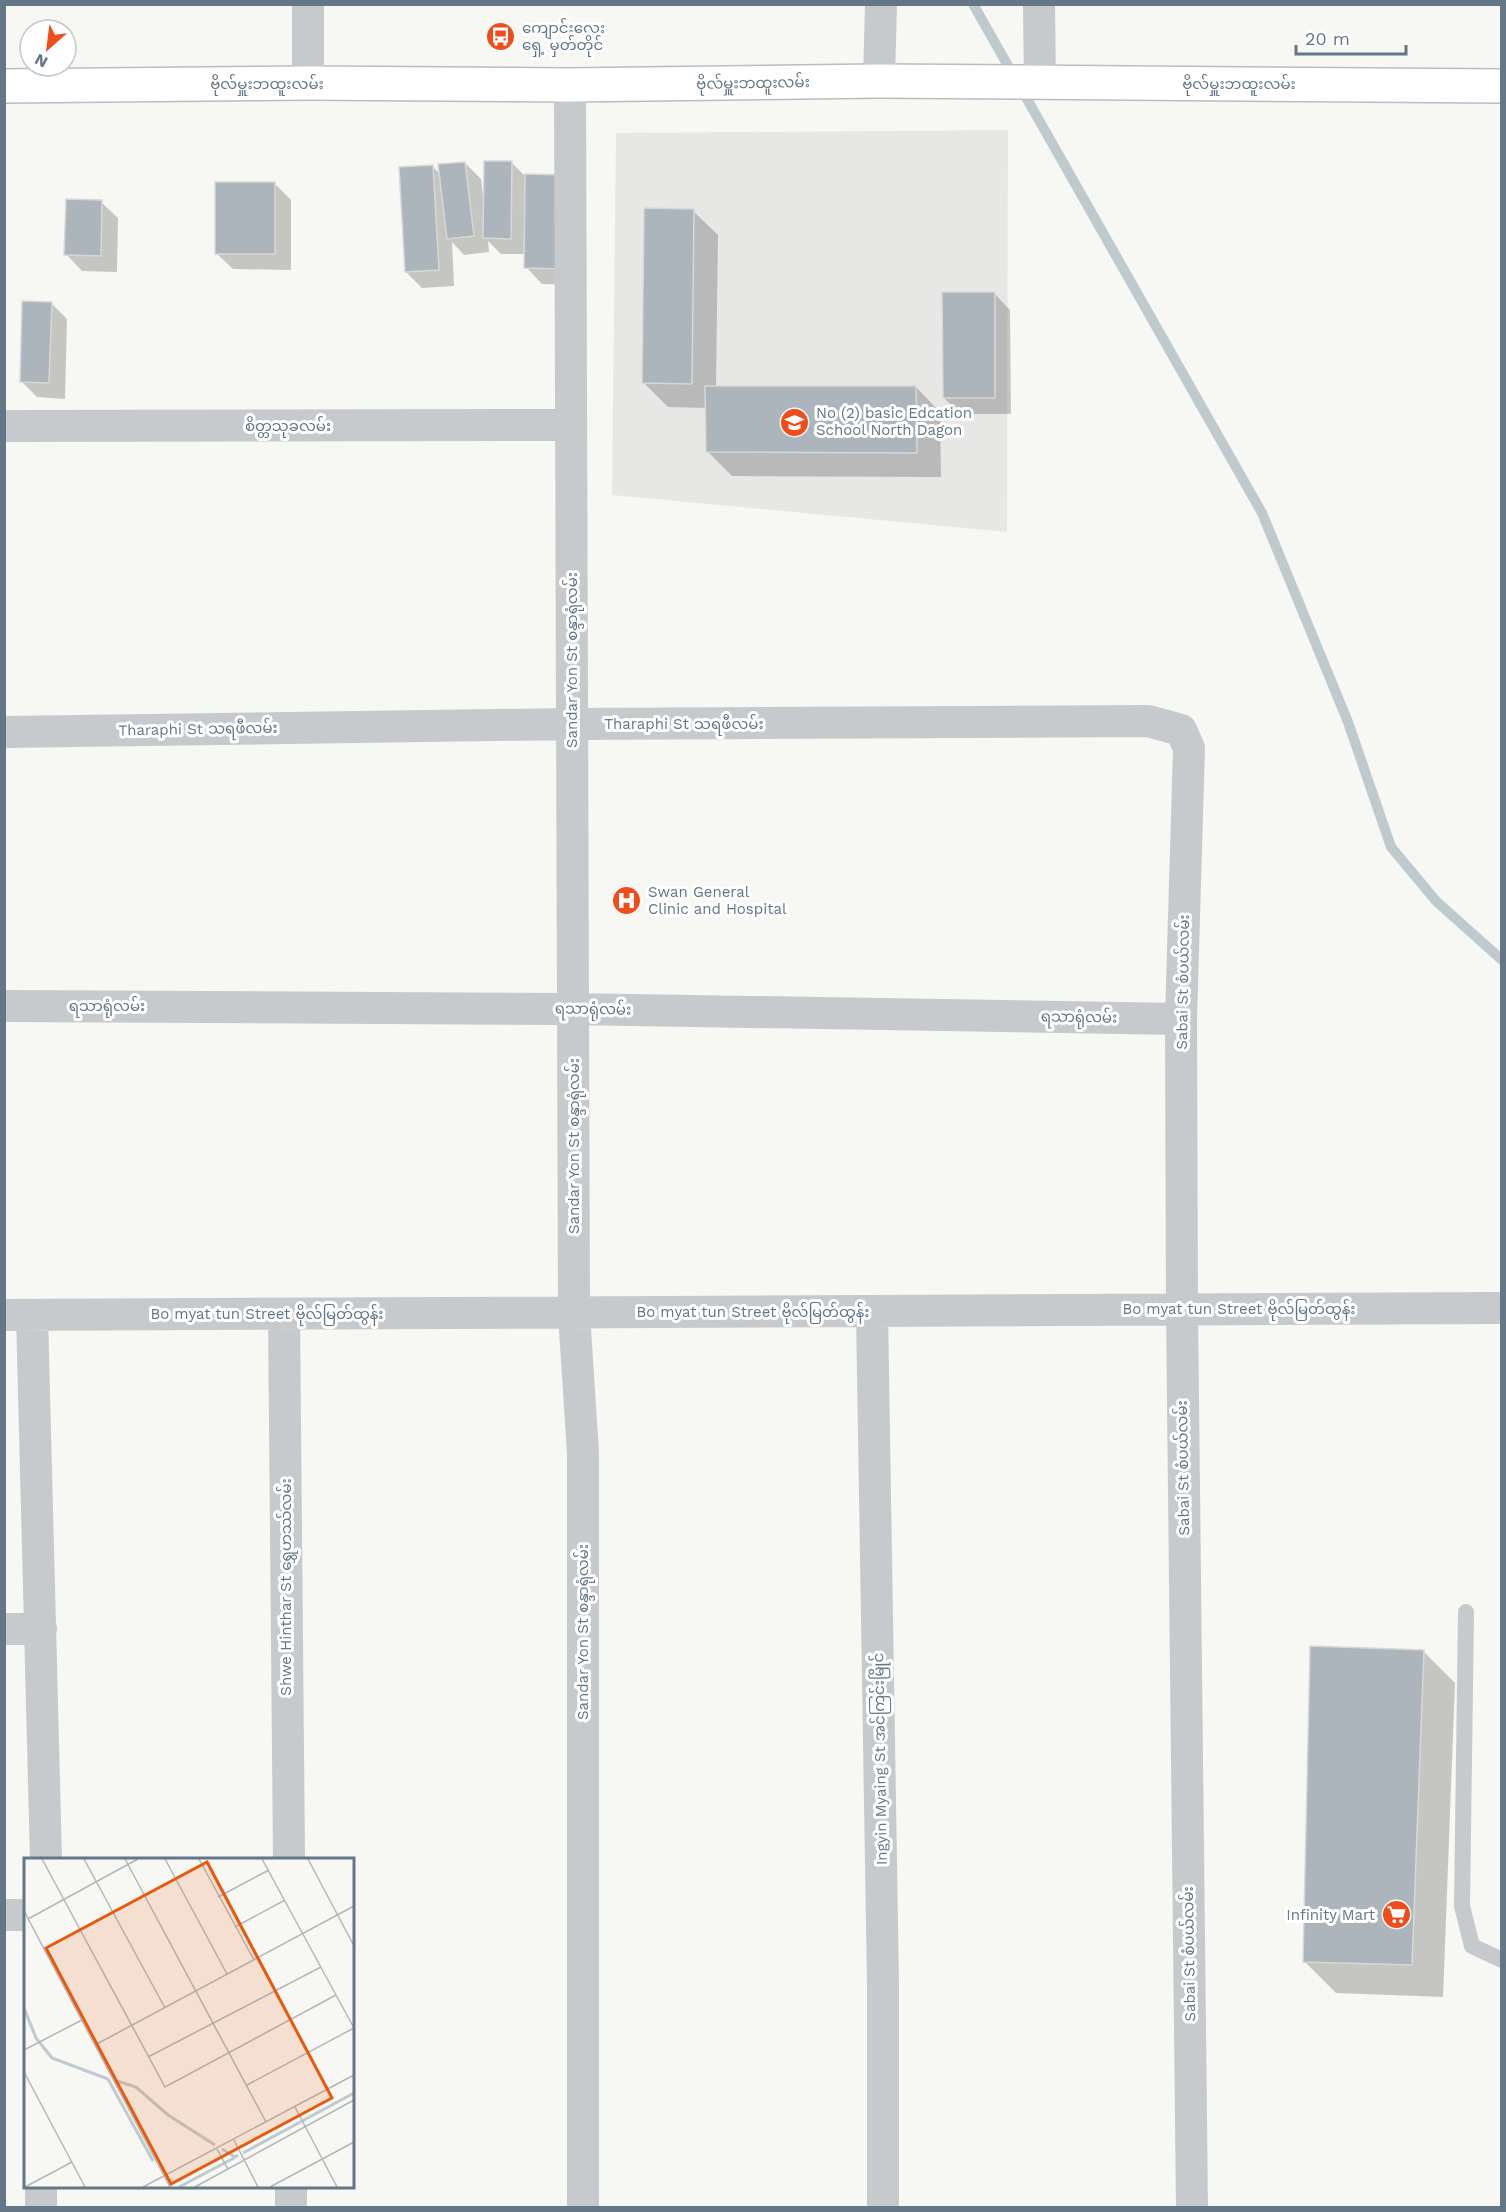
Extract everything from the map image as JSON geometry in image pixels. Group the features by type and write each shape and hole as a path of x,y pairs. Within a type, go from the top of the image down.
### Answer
{"main road":[{"name":"ဗိုလ်မှူးဘထူးလမ်း","path":"4,86 308,83 570,85 879,81 1502,86"}],"street":[{"path":"308,4 308,83"},
{"path":"879,81 881,13"},
{"path":"1039,18 1040,82"},
{"name":"Sandar Yon St စန္ဒာရုံလမ်း","path":"570,85 574,1314 583,1453 582,2208"},
{"name":"စိတ္တသုခလမ်း","path":"4,426 571,425"},
{"name":"Tharaphi St သရဖီလမ်း","path":"4,732 572,724 1148,721 1181,730"},
{"name":"Sabai St စံပယ်လမ်း","path":"1181,730 1189,748 1181,1019 1192,2208"},
{"name":"ရသာရုံလမ်း","path":"4,1006 573,1009 1181,1019"},
{"name":"Bo myat tun Street ဗိုလ်မြတ်ထွန်း","path":"19,1315 1502,1308"},
{"name":"Ingyin Myaing St အင်ကြင်းမြိုင်","path":"872,1311 883,1985 883,2208"},
{"name":"Shwe Hinthar St ရွှေဟဿ်လမ်း","path":"284,1314 289,1858"},
{"path":"19,1315 41,1629 46,1858"},
{"path":"4,1629 41,1629"},
{"path":"4,1915 24,1915"},
{"path":"41,2188 41,2208"},
{"path":"291,2188 291,2208"}],"lane":[{"path":"1466,1612 1462,1906 1472,1946 1502,1960"}],"shaded area":[{"path":"1008,130 1007,532 612,495 616,133"}],"building":[{"path":"484,161 512,161 511,239 483,238"},
{"path":"465,162 474,236 447,239 438,164"},
{"path":"433,165 439,270 405,272 399,167"},
{"path":"525,174 566,175 565,269 524,268"},
{"path":"215,182 275,182 275,254 215,254"},
{"path":"66,199 102,200 101,256 64,255"},
{"path":"644,208 694,209 692,384 642,383"},
{"path":"942,292 995,292 995,398 943,398"},
{"path":"22,301 52,302 49,383 20,382"},
{"path":"705,386 916,386 917,453 706,452"},
{"path":"1310,1646 1424,1650 1412,1965 1303,1962"}],"waterway":[{"path":"973,4 1262,513 1348,722 1391,847 1436,901 1502,960"}],"place":[{"name":"ကျောင်းလေး ရှေ့ မှတ်တိုင်","path":"501,37"},
{"name":"No (2) basic Edcation School North Dagon","path":"795,422"},
{"name":"Swan General Clinic and Hospital","path":"627,901"},
{"name":"Infinity Mart","path":"1396,1915"}]}
